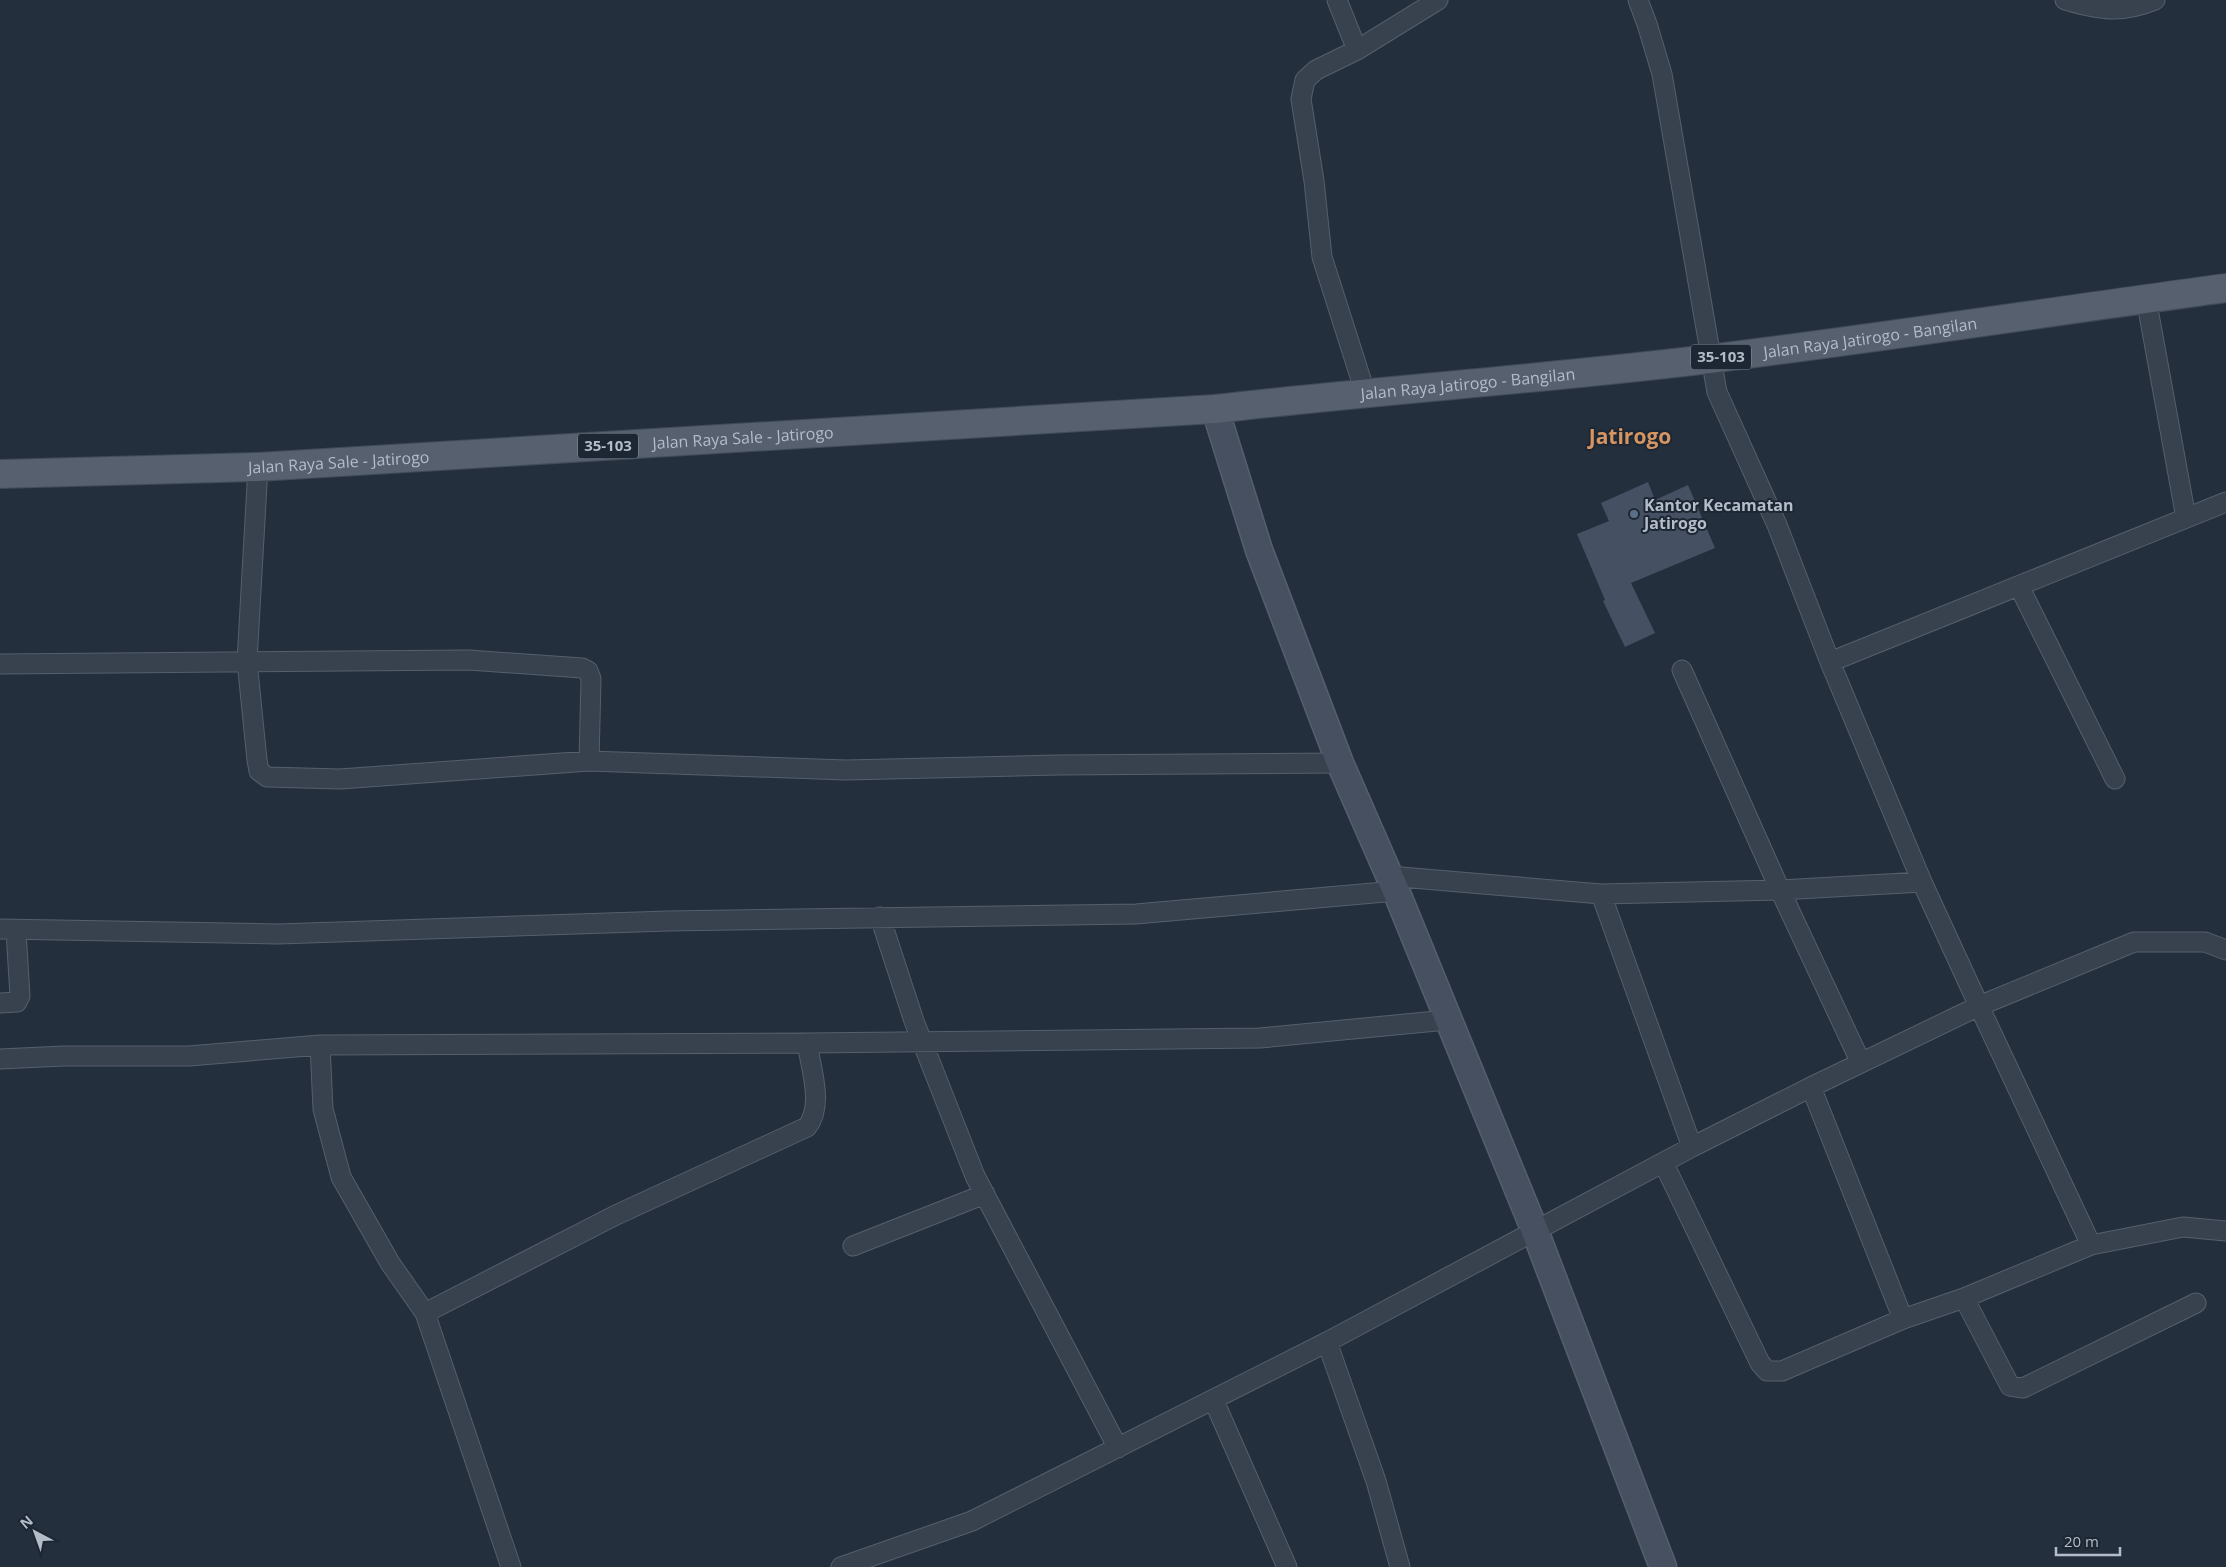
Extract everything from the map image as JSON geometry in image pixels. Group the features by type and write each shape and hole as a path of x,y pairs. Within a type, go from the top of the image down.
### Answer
{"main road":[{"name":"Jalan Raya Jatirogo - Bangilan","path":"1215,409 1365,392 1472,385 1712,359 2226,288"},
{"name":"Jalan Raya Sale - Jatirogo","path":"0,474 258,468 1215,409"},
{"path":"1215,409 1259,550 1340,764 1393,884 1535,1231 1663,1567"}],"street":[{"path":"1337,0 1357,50"},
{"path":"1365,392 1322,258 1301,99 1305,80 1316,70 1357,50 1438,0"},
{"path":"1638,0 1662,74 1717,392 1777,525 1830,662 1922,882 2091,1245"},
{"path":"2065,0 2100,10 2136,8 2155,0"},
{"path":"2146,298 2186,518"},
{"path":"258,468 247,660 257,760 259,770 267,777 340,779 589,760 846,770 1058,765 1340,764"},
{"path":"1830,662 2226,502"},
{"path":"2018,586 2115,779"},
{"path":"0,664 247,660 468,660 582,668 588,671 591,679 589,760"},
{"path":"1682,670 1780,890 1861,1063"},
{"path":"0,1003 18,1002 20,996 8,930 278,934 648,922 1136,914 1393,884 1602,894 1780,890 1922,882"},
{"path":"1602,894 1692,1147"},
{"path":"880,917 922,1042 975,1176 1118,1448"},
{"path":"840,1567 972,1521 1214,1401 1664,1164 1692,1147 1979,1006 2134,942 2205,942 2226,950"},
{"path":"0,1060 64,1056 189,1056 320,1045 807,1043 1260,1038 1448,1020"},
{"path":"425,1313 616,1215 807,1127 813,1120 816,1105 807,1043"},
{"path":"320,1045 323,1109 341,1177 390,1262 425,1313 511,1567"},
{"path":"1811,1087 1903,1320"},
{"path":"1664,1164 1760,1363 1767,1371 1782,1371 1903,1320 1964,1298 2091,1245 2183,1227 2226,1231"},
{"path":"853,1246 985,1194"},
{"path":"1964,1298 2010,1386 2023,1388 2196,1303"},
{"path":"1327,1342 1376,1481 1400,1567"},
{"path":"1214,1401 1287,1567"}],"building":[{"path":"1648,482 1655,500 1688,485 1715,548 1631,583 1655,633 1625,647 1603,601 1605,600 1577,534 1609,521 1601,503"}],"place":[{"name":"Kantor Kecamatan Jatirogo","path":"1634,514"}],"district":[{"name":"Jatirogo","path":"1630,437"}]}
